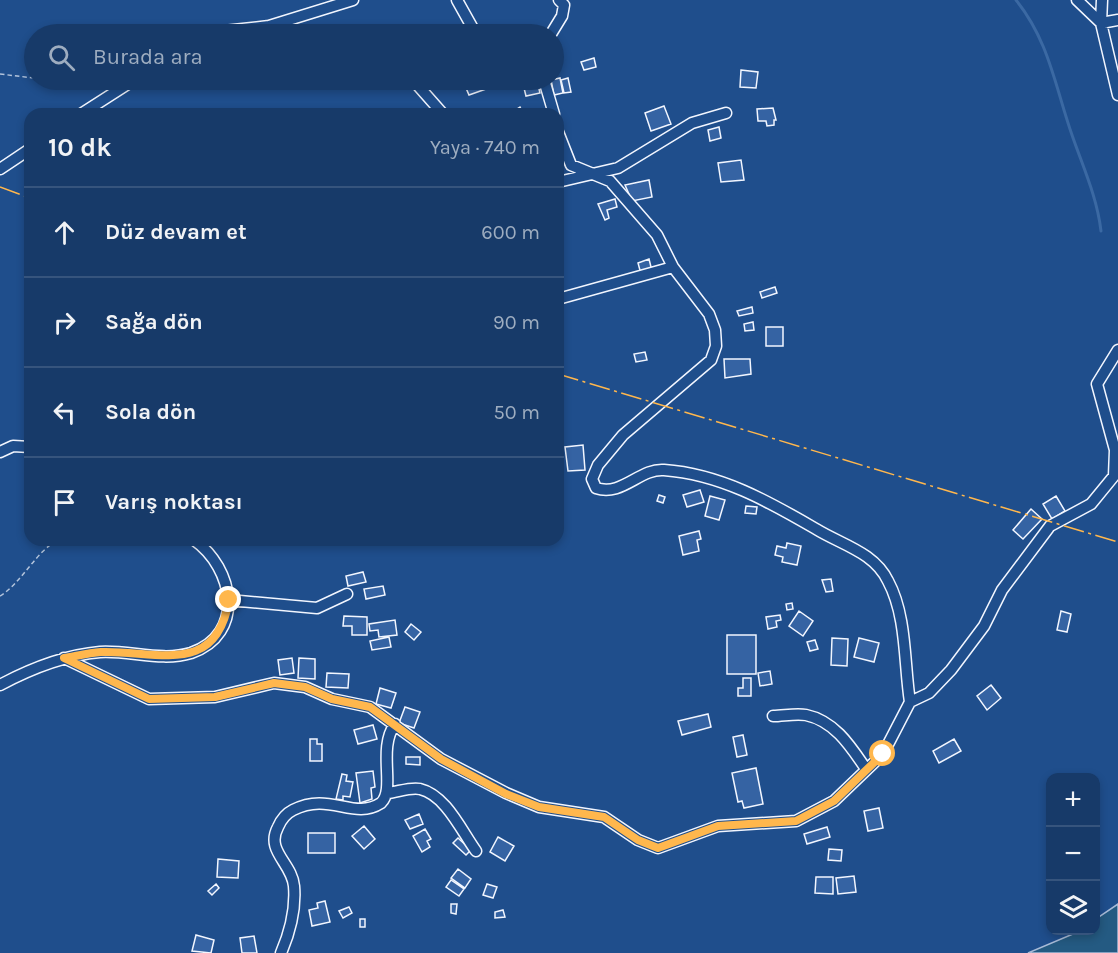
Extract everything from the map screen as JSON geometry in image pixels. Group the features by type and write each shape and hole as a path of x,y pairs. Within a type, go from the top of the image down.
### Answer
{"street":[{"path":"275,24 353,0"},
{"path":"457,0 470,24"},
{"path":"557,24 562,16 564,5 559,0"},
{"path":"1077,0 1101,23"},
{"path":"1102,0 1101,23 1118,95"},
{"path":"1101,23 1118,20"},
{"path":"90,108 118,90"},
{"path":"422,90 438,108"},
{"path":"547,90 552,108"},
{"path":"564,181 618,168 692,123 726,113"},
{"path":"64,658 149,699 192,700 274,683 293,684 332,699 370,707 441,759 506,794 539,807 604,817 638,840 658,848 718,826 796,821 834,801 883,754 910,702 903,639 890,583 880,566 862,552 744,490 716,479 661,469 621,487 604,491 596,488 592,479 608,451 649,411 711,360 716,346 715,330 709,314 673,267 657,236 640,213 610,181 598,174 571,165 564,147"},
{"path":"0,170 24,153"},
{"path":"564,296 673,267"},
{"path":"910,702 929,693 951,670 984,626 1002,590 1050,526 1091,504 1114,476 1115,450 1097,384 1118,350"},
{"path":"0,452 13,446 24,447"},
{"path":"0,685 64,658 100,652 154,655 191,653 213,641 220,632 229,600 225,576 218,562 201,546"},
{"path":"229,600 317,608 329,605 347,594"},
{"path":"773,716 806,716 828,725 846,741 866,769"},
{"path":"388,794 385,753 388,734 395,724"},
{"path":"281,953 292,920 294,899 292,875 274,845 275,832 282,819 294,810 315,802 368,809 381,803 388,794 414,789 432,794 442,803 476,851"}],"path":[{"path":"0,74 24,77"},
{"path":"0,596 11,589 51,546"}],"shaded area":[{"path":"1118,904 1118,953 1028,953 1071,935 1100,935 1100,916"}],"building":[{"path":"594,58 596,67 584,70 581,62"},
{"path":"741,70 758,72 756,88 740,87"},
{"path":"568,78 571,92 564,93 564,79"},
{"path":"467,90 483,90 469,95"},
{"path":"524,90 539,90 540,93 526,96"},
{"path":"553,90 562,90 563,93 554,95"},
{"path":"664,106 671,124 651,131 645,113"},
{"path":"773,108 776,120 774,120 774,125 767,126 766,121 758,121 757,109"},
{"path":"719,127 721,138 710,141 708,130"},
{"path":"741,160 744,180 721,182 718,163"},
{"path":"649,180 652,197 632,201 625,185"},
{"path":"615,199 617,207 607,210 609,218 605,220 598,204"},
{"path":"649,259 652,271 641,274 638,263"},
{"path":"775,287 777,293 762,298 760,292"},
{"path":"752,307 753,313 739,316 737,311"},
{"path":"753,322 754,330 745,331 744,324"},
{"path":"766,327 783,327 783,346 766,346"},
{"path":"645,352 647,360 636,362 634,354"},
{"path":"724,359 750,359 751,374 725,378"},
{"path":"583,445 585,470 568,471 565,447"},
{"path":"700,490 704,502 687,507 683,495"},
{"path":"659,495 665,497 663,503 657,501"},
{"path":"710,496 725,500 719,520 705,516"},
{"path":"1056,496 1065,511 1052,519 1043,504"},
{"path":"746,506 757,507 756,514 745,513"},
{"path":"1031,509 1042,519 1023,539 1013,530"},
{"path":"699,531 701,539 697,540 699,551 683,555 679,536"},
{"path":"787,543 801,546 797,565 782,562 783,557 775,555 777,546 786,548"},
{"path":"363,572 366,582 348,586 346,576"},
{"path":"831,579 833,591 826,592 822,580"},
{"path":"383,586 385,595 366,599 364,589"},
{"path":"792,603 793,609 787,610 786,604"},
{"path":"799,611 813,621 803,636 789,626"},
{"path":"1061,611 1071,614 1067,632 1057,630"},
{"path":"780,615 781,620 776,621 777,627 768,629 766,617"},
{"path":"344,616 367,617 367,635 352,635 352,626 343,626"},
{"path":"395,620 397,635 379,637 378,630 370,631 369,624"},
{"path":"411,624 421,632 414,640 405,632"},
{"path":"727,635 756,635 756,674 727,674"},
{"path":"389,637 391,647 372,650 370,641"},
{"path":"832,638 848,639 847,666 831,665"},
{"path":"859,638 879,643 874,662 854,657"},
{"path":"815,640 818,649 810,651 807,642"},
{"path":"292,658 294,673 280,675 278,660"},
{"path":"299,658 315,659 315,679 298,678"},
{"path":"770,671 772,684 760,686 758,673"},
{"path":"327,673 349,674 348,688 326,687"},
{"path":"743,678 751,678 751,696 738,696 738,688 743,688"},
{"path":"991,685 1001,698 987,710 977,696"},
{"path":"380,688 396,693 391,708 376,704"},
{"path":"405,707 420,712 414,728 399,723"},
{"path":"708,714 711,727 682,735 678,721"},
{"path":"373,725 377,739 358,744 354,730"},
{"path":"743,735 747,755 737,757 733,737"},
{"path":"310,739 317,739 317,744 322,744 322,761 310,761"},
{"path":"954,739 961,751 939,763 933,751"},
{"path":"406,757 420,757 420,765 406,764"},
{"path":"756,768 763,804 744,808 742,801 738,802 732,773"},
{"path":"373,771 375,787 371,788 372,799 360,803 356,773"},
{"path":"342,774 347,775 346,781 353,782 350,797 343,796 343,800 336,799"},
{"path":"879,808 883,828 868,831 864,811"},
{"path":"419,814 423,824 410,829 405,820"},
{"path":"364,826 375,839 364,849 352,836"},
{"path":"827,827 830,837 807,844 804,834"},
{"path":"425,829 431,839 427,841 430,847 422,852 413,836"},
{"path":"308,833 335,833 335,853 308,853"},
{"path":"498,837 514,846 505,861 490,852"},
{"path":"458,838 471,850 466,855 453,843"},
{"path":"829,849 842,850 841,861 828,860"},
{"path":"218,859 239,861 238,878 217,877"},
{"path":"458,869 471,879 465,888 451,878"},
{"path":"854,876 856,892 838,894 836,878"},
{"path":"816,877 833,877 833,894 815,893"},
{"path":"451,880 464,889 459,896 446,887"},
{"path":"216,884 219,888 212,895 208,891"},
{"path":"487,884 497,887 493,898 483,895"},
{"path":"325,901 330,922 312,926 309,910 318,908 317,903"},
{"path":"451,904 457,904 456,914 451,913"},
{"path":"349,907 352,913 343,918 339,911"},
{"path":"503,910 505,917 495,918 495,912"},
{"path":"360,919 365,919 365,927 360,927"},
{"path":"196,935 214,940 211,953 192,951"},
{"path":"254,936 257,953 242,953 240,938"}],"waterway":[{"path":"1016,0 1036,32 1050,64 1093,194 1101,231"}],"power":[{"path":"0,187 24,196"},
{"path":"564,376 1118,542"}],"route":[{"path":"229,600 220,632 213,641 191,653 154,655 100,652 64,658 149,699 192,700 274,683 305,687 332,699 370,707 441,759 506,794 539,807 604,817 638,840 658,848 685,841 718,826 796,821 834,801 883,754"}]}
